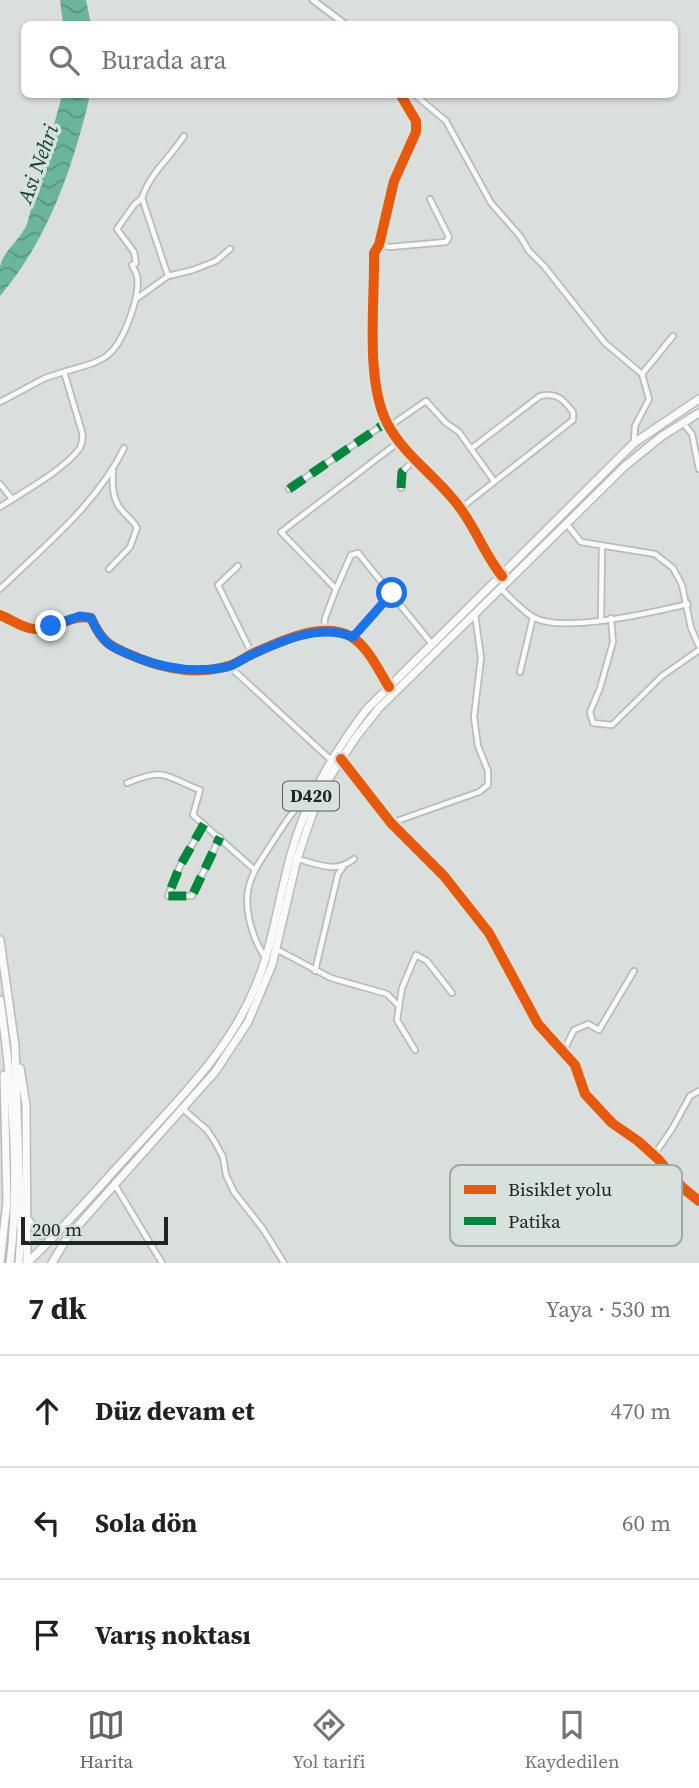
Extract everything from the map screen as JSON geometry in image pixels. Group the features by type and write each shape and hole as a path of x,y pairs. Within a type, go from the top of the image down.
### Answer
{"highway":[{"name":"D420","path":"27,1263 207,1068 229,1039 244,1012 266,959 292,852 313,792 331,760 366,710 634,443 699,399"},
{"name":"D420","path":"52,1263 67,1238 221,1064 248,1022 276,949 297,859 313,812 341,759 379,708 625,466 699,413"},
{"path":"0,940 26,1105 27,1263"},
{"path":"0,1000 18,1233 10,1263"},
{"path":"15,1046 19,1263"},
{"path":"0,1263 7,1202 2,1109 5,1047"},
{"path":"26,1218 41,1235 60,1229"}],"street":[{"path":"313,0 341,21"},
{"path":"402,98 416,121 416,132 394,181 379,245 374,253 374,365 378,392 387,422 400,441 461,508 491,562 502,576"},
{"path":"419,98 446,121 491,203 520,236 529,251 606,343 642,374 649,399 635,426 634,443"},
{"path":"0,402 45,378 102,359 117,346 136,299 137,276 132,265 136,263 134,252 117,229 142,198 157,169 184,136"},
{"path":"142,198 168,276"},
{"path":"379,245 390,247 446,243 449,237 430,199"},
{"path":"136,299 168,276 216,261 230,250"},
{"path":"642,374 673,336"},
{"path":"0,507 45,478 79,449 83,441 64,372"},
{"path":"461,508 573,419 573,412 551,394 540,396 472,447"},
{"path":"289,489 387,422 394,423 426,401 472,447 494,481"},
{"path":"683,422 692,434 699,469"},
{"path":"335,589 281,532 400,441"},
{"path":"0,589 63,527 113,470 124,448"},
{"path":"401,488 402,472 416,459"},
{"path":"109,569 130,547 137,527 117,505 112,487 113,470"},
{"path":"0,484 12,499"},
{"path":"566,523 581,542 656,554 674,568 682,584 691,628 699,648 662,676 612,725 593,723 590,712 613,642 611,618"},
{"path":"601,619 602,547"},
{"path":"324,631 324,618 335,589 351,555 358,552 432,644"},
{"path":"238,566 218,585 252,654"},
{"path":"500,588 533,617 551,623 646,614 688,604"},
{"path":"353,637 392,593"},
{"path":"391,822 479,792 488,785 488,771 478,746 474,717 481,658 475,613"},
{"path":"0,615 38,629 80,616 91,618 99,637 114,648 153,664 179,669 229,666 252,654 297,638 324,631 336,631 353,637 362,646 389,687"},
{"path":"520,672 533,617"},
{"path":"229,666 331,760"},
{"path":"341,759 391,822 444,876 489,933 538,1024 575,1065 585,1094 612,1123 654,1155 663,1165"},
{"path":"127,783 159,773 200,790 192,815 255,870"},
{"path":"266,959 259,948 247,901 249,887 255,870 291,812 313,792"},
{"path":"204,824 180,866 168,896 192,896 220,837"},
{"path":"297,859 344,867"},
{"path":"315,971 338,874 354,859"},
{"path":"276,949 331,978 387,994 399,1005"},
{"path":"415,1050 397,1020 402,988 416,955 427,961 452,993"},
{"path":"563,1052 574,1030 588,1024 599,1030 634,971"},
{"path":"654,1155 690,1096 699,1091"},
{"path":"183,1109 215,1142 223,1157 226,1175 234,1192 263,1229 284,1263"},
{"path":"114,1184 161,1263"},
{"path":"682,1187 699,1201"}],"water":[{"path":"60,0 86,0 90,21 63,21"},
{"path":"61,98 89,98 76,149 46,226 17,274 0,296 1,261 27,224"}],"marked path":[{"path":"289,489 387,422"},
{"path":"401,488 402,472 416,459"},
{"path":"204,824 180,866 168,896 192,896 220,837"}],"cycle path":[{"path":"402,98 416,121 416,132 394,181 379,245 374,253 373,363 380,405 394,435 452,497 502,576"},
{"path":"0,615 32,629 51,627 77,618 91,618 104,640 115,648 159,665 182,670 217,669 300,635 339,632 350,636 362,646 389,687"},
{"path":"341,759 391,823 444,876 489,933 538,1024 575,1065 585,1094 612,1123 638,1141 663,1165"},
{"path":"682,1187 699,1201"}],"route":[{"path":"51,626 80,616 91,618 99,637 114,648 171,669 204,669 229,666 267,648 324,631 336,631 353,637 392,593"}],"water label":[{"name":"Asi Nehri","path":"38,164"}]}
